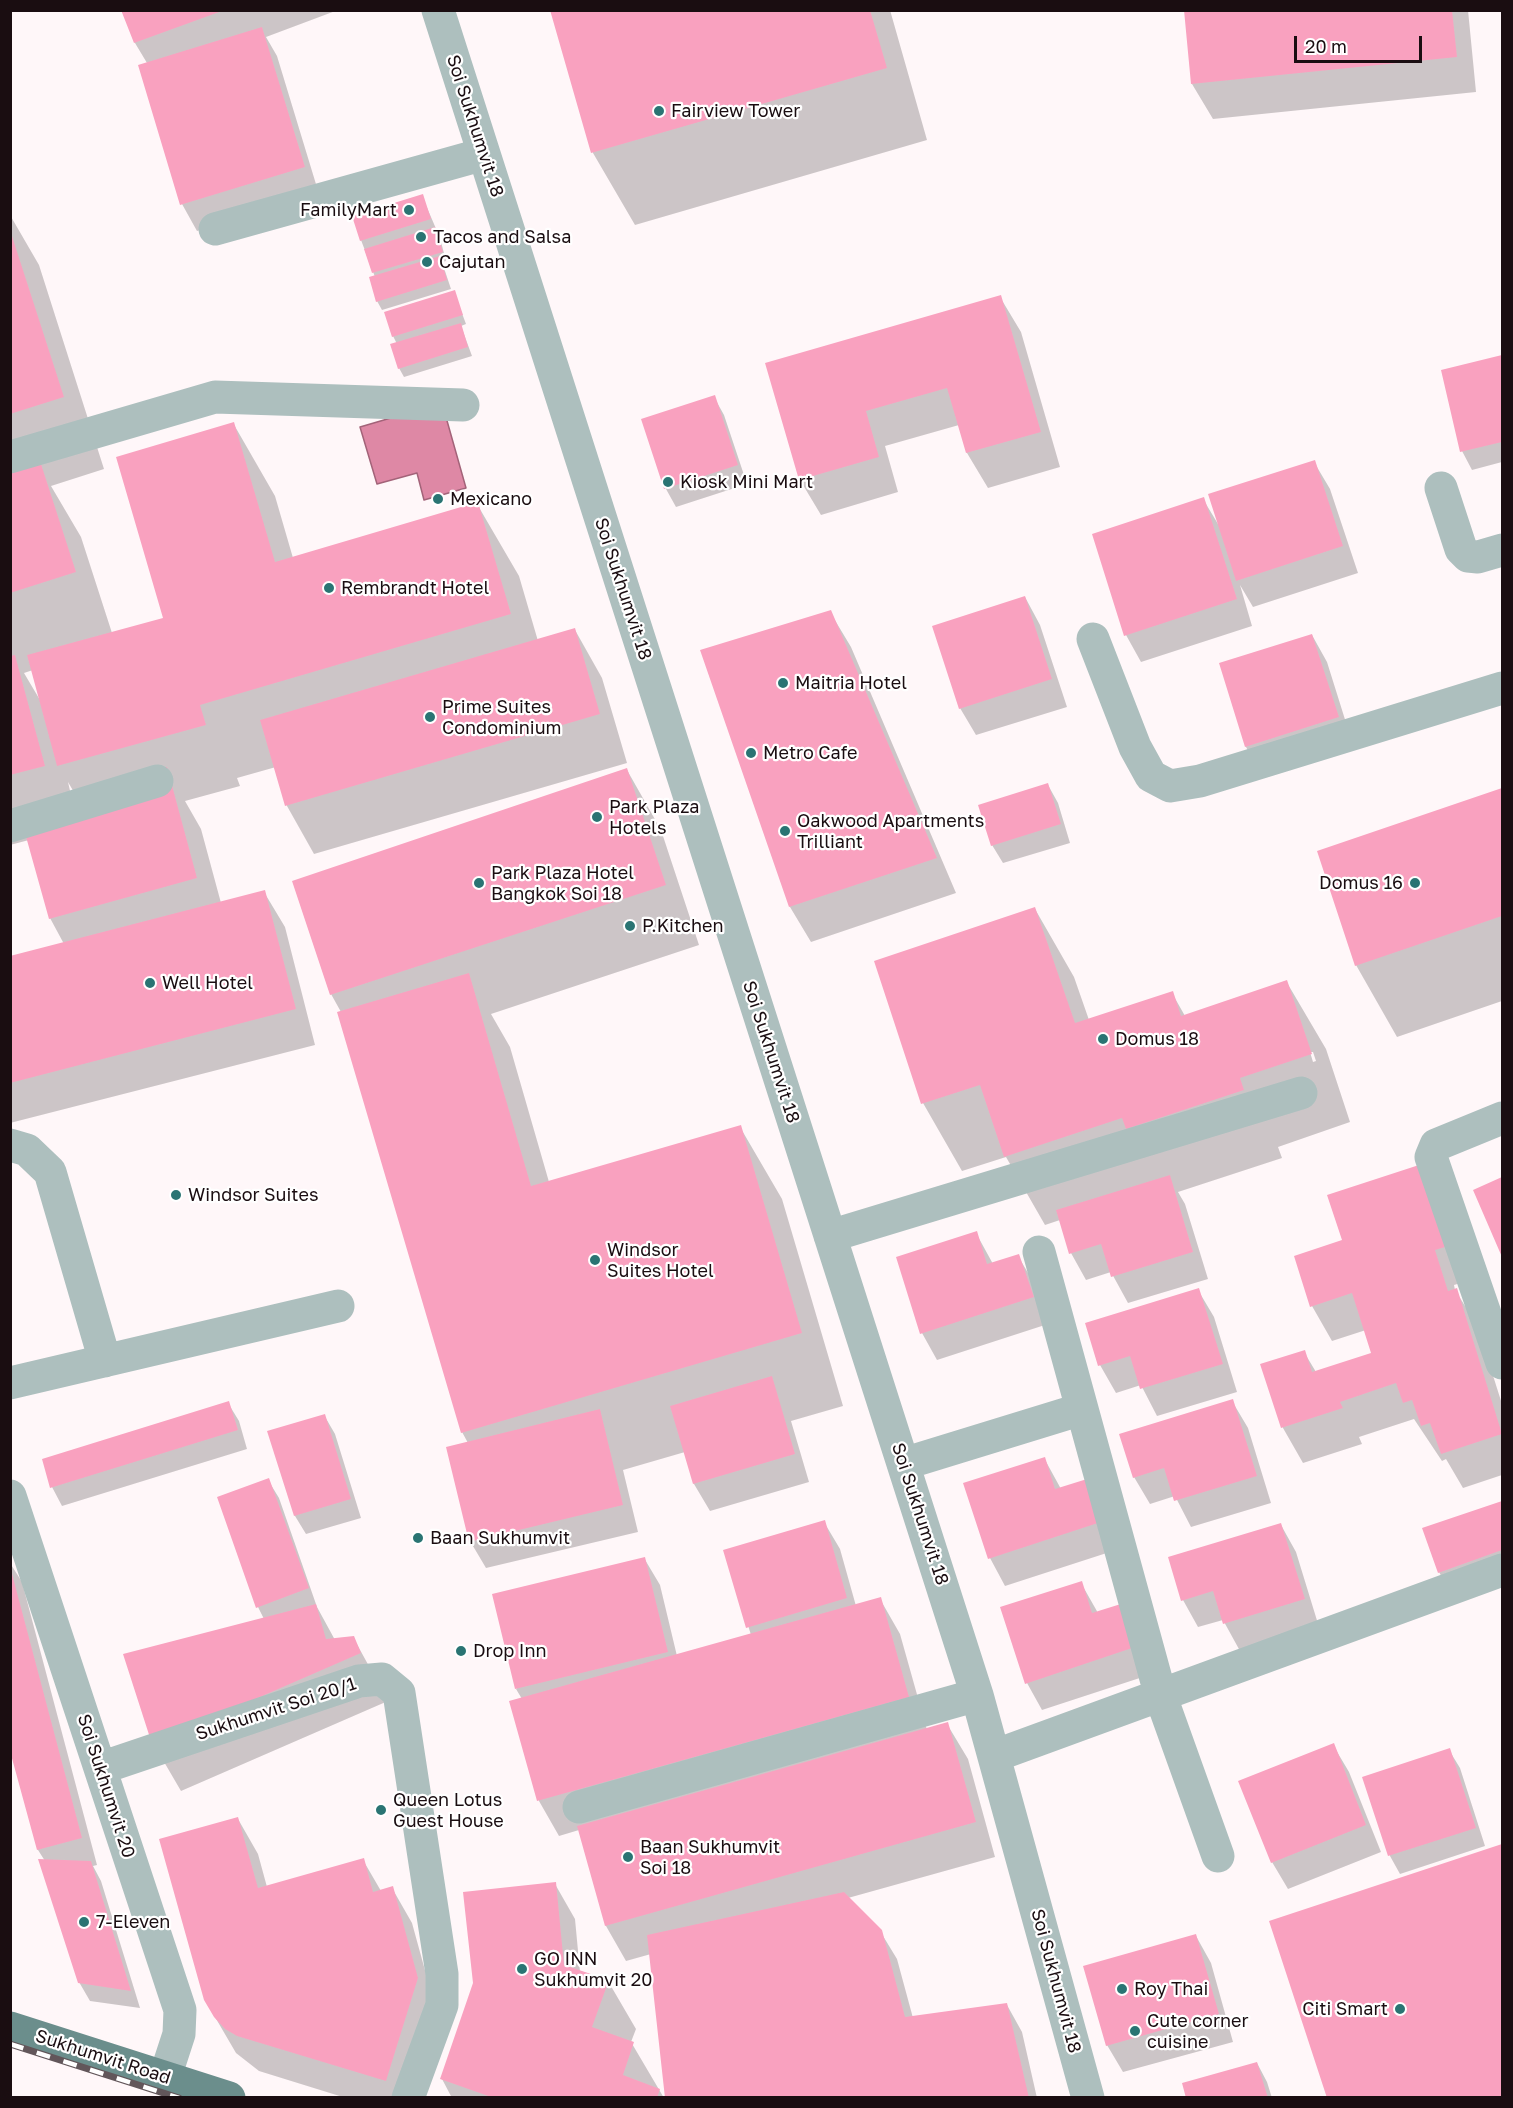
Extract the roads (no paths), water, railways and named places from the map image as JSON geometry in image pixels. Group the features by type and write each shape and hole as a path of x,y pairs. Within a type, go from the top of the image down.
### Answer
{"main road":[{"name":"Sukhumvit Road","path":"10,2028 161,2087 229,2097"}],"street":[{"name":"Soi Sukhumvit 18","path":"438,10 977,1695 1088,2097"},
{"path":"215,230 484,154"},
{"path":"10,457 215,397 463,405"},
{"path":"1441,488 1461,549 1468,556 1478,557 1503,550"},
{"path":"1093,639 1135,747 1151,776 1170,786 1211,777 1503,688"},
{"path":"10,826 157,781"},
{"path":"830,1236 1301,1093"},
{"path":"1503,1118 1436,1145 1431,1157 1503,1363"},
{"path":"10,1145 27,1150 50,1172 105,1361"},
{"path":"1039,1252 1161,1697 1218,1856"},
{"path":"10,1383 338,1306"},
{"path":"903,1464 1082,1409"},
{"name":"Soi Sukhumvit 20","path":"10,1496 180,2010 179,2034 161,2087"},
{"path":"994,1756 1161,1697 1503,1570"},
{"name":"Sukhumvit Soi 20/1","path":"100,1768 359,1681 382,1679 399,1693 442,1974 442,2005 408,2097"},
{"path":"579,1807 977,1695"}],"railway":[{"path":"10,2044 179,2098"}],"place":[{"name":"Fairview Tower","path":"659,111"},
{"name":"FamilyMart","path":"409,210"},
{"name":"Tacos and Salsa","path":"421,237"},
{"name":"Cajutan","path":"427,262"},
{"name":"Kiosk Mini Mart","path":"668,482"},
{"name":"Mexicano","path":"438,499"},
{"name":"Rembrandt Hotel","path":"329,588"},
{"name":"Maitria Hotel","path":"783,683"},
{"name":"Prime Suites Condominium","path":"430,717"},
{"name":"Metro Cafe","path":"751,753"},
{"name":"Park Plaza Hotels","path":"597,817"},
{"name":"Oakwood Apartments Trilliant","path":"785,831"},
{"name":"Park Plaza Hotel Bangkok Soi 18","path":"479,883"},
{"name":"Domus 16","path":"1415,883"},
{"name":"P.Kitchen","path":"630,926"},
{"name":"Well Hotel","path":"150,983"},
{"name":"Domus 18","path":"1103,1039"},
{"name":"Windsor Suites","path":"176,1195"},
{"name":"Windsor Suites Hotel","path":"595,1260"},
{"name":"Baan Sukhumvit","path":"418,1538"},
{"name":"Drop Inn","path":"461,1651"},
{"name":"Queen Lotus Guest House","path":"381,1810"},
{"name":"Baan Sukhumvit Soi 18","path":"628,1857"},
{"name":"7-Eleven","path":"84,1922"},
{"name":"GO INN Sukhumvit 20","path":"522,1969"},
{"name":"Roy Thai","path":"1122,1989"},
{"name":"Citi Smart","path":"1400,2009"},
{"name":"Cute corner cuisine","path":"1135,2031"}]}
